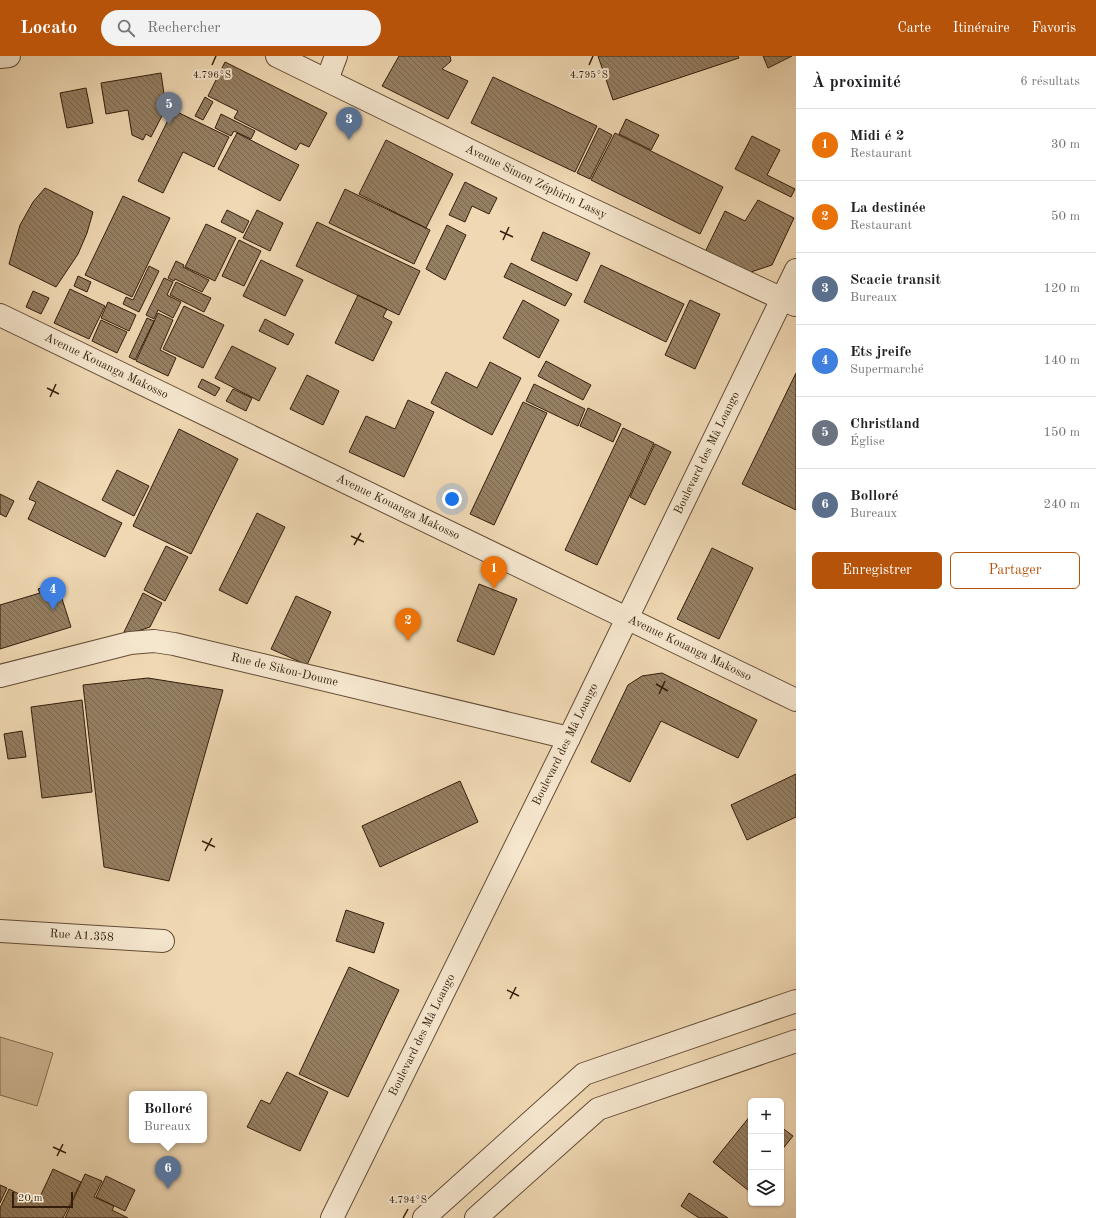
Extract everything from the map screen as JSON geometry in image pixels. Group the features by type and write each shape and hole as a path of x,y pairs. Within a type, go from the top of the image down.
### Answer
{"street":[{"path":"0,57 9,56"},
{"name":"Avenue Simon Zéphirin Lassy","path":"277,56 548,188 789,302"},
{"path":"327,80 336,56"},
{"name":"Boulevard des Mâ Loango","path":"332,1218 569,738 627,616 789,302 796,270"},
{"name":"Avenue Kouanga Makosso","path":"0,315 627,616 796,700"},
{"name":"Rue de Sikou-Doume","path":"0,676 130,643 154,641 174,644 569,738"},
{"name":"Rue A1.358","path":"0,931 163,941"},
{"path":"424,1218 584,1074 796,1001"},
{"path":"476,1218 598,1110 796,1041"}],"shaded area":[{"path":"0,1037 53,1053 37,1106 0,1095"}],"building":[{"path":"399,56 450,56 451,61 442,69 468,81 448,119 382,86"},
{"path":"598,56 738,56 739,58 613,100"},
{"path":"763,56 792,56 768,68"},
{"path":"225,62 327,113 309,147 300,143 296,150 234,118 238,111 208,96"},
{"path":"161,73 166,108 151,137 146,134 143,140 132,135 128,110 106,114 101,83"},
{"path":"493,77 597,126 575,172 471,123"},
{"path":"86,88 93,123 67,128 60,93"},
{"path":"205,97 213,102 203,120 195,116"},
{"path":"173,110 229,137 214,167 183,152 163,193 138,181"},
{"path":"221,114 255,131 251,139 234,131 231,136 215,128"},
{"path":"626,119 659,135 651,150 619,134"},
{"path":"599,128 612,135 590,179 577,173"},
{"path":"237,133 299,165 280,201 218,169"},
{"path":"615,133 723,187 700,234 591,180"},
{"path":"752,136 780,150 767,175 795,189 791,197 735,169"},
{"path":"386,140 453,174 426,228 359,194"},
{"path":"465,182 497,198 489,214 472,206 465,222 449,215"},
{"path":"45,188 93,212 87,233 78,254 56,287 9,264 20,225 33,202"},
{"path":"345,189 430,230 414,264 329,223"},
{"path":"123,196 170,218 132,297 85,275"},
{"path":"758,200 794,218 772,265 748,273 705,252 725,211 745,221"},
{"path":"227,210 249,221 243,233 221,222"},
{"path":"257,210 283,223 270,251 243,238"},
{"path":"317,222 420,271 399,315 296,266"},
{"path":"206,224 236,238 215,281 185,267"},
{"path":"447,225 466,235 445,280 426,269"},
{"path":"543,232 590,253 577,281 531,260"},
{"path":"239,240 261,251 244,286 222,276"},
{"path":"261,260 303,280 285,316 243,296"},
{"path":"176,261 184,265 183,267 209,280 202,292 175,279 174,281 168,278"},
{"path":"511,263 572,294 565,306 504,277"},
{"path":"601,265 684,304 666,342 584,302"},
{"path":"149,266 159,271 139,312 123,304 126,297 133,300"},
{"path":"78,276 91,282 87,292 74,286"},
{"path":"164,278 173,282 167,295 181,302 173,318 158,310 154,319 146,315"},
{"path":"176,282 211,298 204,312 170,295"},
{"path":"70,289 105,306 89,339 54,323"},
{"path":"33,291 49,298 41,314 26,307"},
{"path":"358,295 387,309 383,317 392,322 373,361 335,343"},
{"path":"523,300 559,320 539,358 503,338"},
{"path":"690,300 720,314 695,369 665,355"},
{"path":"108,302 136,315 129,331 101,318"},
{"path":"184,306 224,325 203,368 163,349"},
{"path":"158,313 173,320 160,350 176,358 168,376 136,361"},
{"path":"147,318 154,321 135,360 129,357"},
{"path":"265,319 294,334 288,345 259,331"},
{"path":"101,320 127,332 117,353 92,341"},
{"path":"232,346 276,368 259,401 215,378"},
{"path":"546,361 591,385 583,400 538,376"},
{"path":"490,362 521,378 492,435 431,403 446,372 477,388"},
{"path":"796,373 796,510 742,484"},
{"path":"307,375 339,391 323,425 290,409"},
{"path":"202,379 220,388 215,396 198,387"},
{"path":"534,384 585,409 578,426 526,401"},
{"path":"233,389 252,398 246,411 226,401"},
{"path":"408,400 434,412 404,477 349,452 366,416 395,429"},
{"path":"523,402 547,413 494,525 470,514"},
{"path":"588,408 621,424 613,442 580,426"},
{"path":"623,428 654,443 597,565 565,550"},
{"path":"179,429 238,459 191,554 133,526"},
{"path":"655,444 671,452 645,505 630,497"},
{"path":"117,470 149,486 134,516 102,500"},
{"path":"38,481 122,523 105,557 28,519 36,502 29,499"},
{"path":"0,494 14,501 6,517 0,514"},
{"path":"257,513 285,527 247,604 219,590"},
{"path":"166,546 188,557 165,601 144,590"},
{"path":"712,548 753,568 719,639 677,619"},
{"path":"57,583 71,627 0,649 0,605 40,593 38,589"},
{"path":"479,584 517,599 494,655 457,641"},
{"path":"143,593 162,603 150,627 129,634 124,632"},
{"path":"296,596 331,612 307,665 271,649"},
{"path":"662,673 757,720 738,758 661,721 630,782 591,762 628,685 642,676"},
{"path":"148,678 223,690 169,881 104,867 83,685"},
{"path":"82,700 92,792 42,798 31,707"},
{"path":"22,731 26,757 8,759 4,734"},
{"path":"796,774 796,817 747,840 731,805"},
{"path":"460,781 478,822 380,867 362,826"},
{"path":"346,910 384,923 374,953 336,941"},
{"path":"349,967 399,990 348,1097 299,1074"},
{"path":"287,1072 328,1092 300,1151 247,1127 261,1100 270,1104"},
{"path":"748,1119 748,1190 713,1162"},
{"path":"784,1129 793,1136 784,1147"},
{"path":"53,1169 81,1182 63,1218 0,1218 0,1208 9,1189 37,1203"},
{"path":"85,1174 102,1181 94,1197 114,1206 112,1210 128,1218 65,1218"},
{"path":"106,1176 135,1190 125,1211 96,1197"},
{"path":"0,1185 7,1188 0,1203"},
{"path":"689,1193 728,1218 699,1218 681,1206"}],"place":[{"name":"Christland","path":"169,125"},
{"name":"Scacie transit","path":"349,140"},
{"name":"Midi é 2","path":"494,589"},
{"name":"Ets jreife","path":"53,610"},
{"name":"La destinée","path":"408,641"},
{"name":"Bolloré","path":"168,1189"}]}
